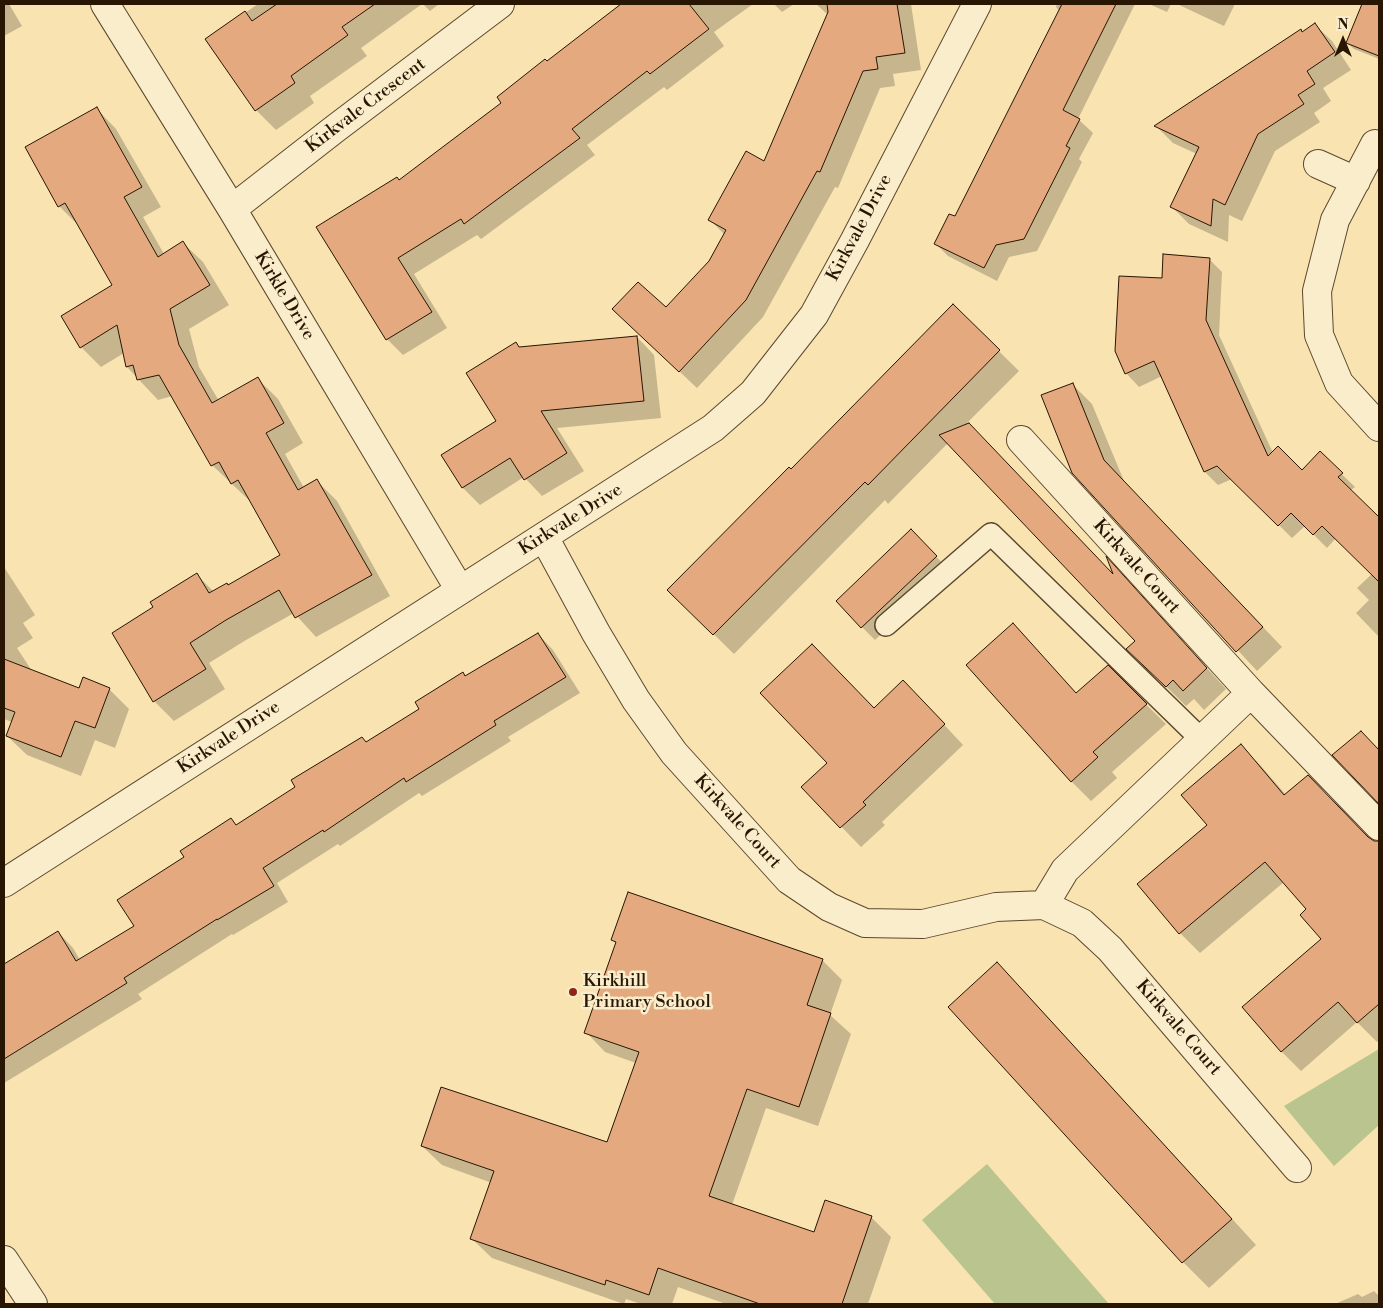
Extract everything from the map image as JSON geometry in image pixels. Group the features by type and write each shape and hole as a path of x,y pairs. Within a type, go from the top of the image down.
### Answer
{"street":[{"name":"Kirkle Drive","path":"105,4 232,209 460,590"},
{"name":"Kirkvale Crescent","path":"232,209 500,4"},
{"name":"Kirkvale Drive","path":"4,883 714,428 753,393 814,315 977,4"},
{"path":"1375,144 1335,220 1317,291 1319,335 1339,384 1379,427"},
{"path":"1318,164 1356,181"},
{"name":"Kirkvale Court","path":"1021,440 1251,694 1379,826"},
{"name":"Kirkvale Court","path":"544,537 596,634 636,700 674,753 789,880 829,907 865,923 923,924 996,906 1044,905 1082,923 1110,949 1297,1168"},
{"path":"1044,905 1065,870 1251,694"},
{"path":"4,1260 33,1304"}],"lane":[{"path":"886,625 991,534 1202,740"}],"green space":[{"path":"1379,1049 1379,1125 1334,1166 1284,1106"},
{"path":"987,1164 1109,1304 995,1304 922,1220"}],"building":[{"path":"277,4 375,4 342,27 348,35 291,76 295,83 255,111 205,39 245,11 252,21"},
{"path":"621,4 689,4 709,29 650,74 647,71 572,129 580,138 464,224 461,219 398,258 432,312 386,340 316,227 397,177 399,180 501,103 497,97 545,59 547,61"},
{"path":"827,4 897,4 905,53 876,57 878,69 863,71 820,172 817,171 746,300 679,372 612,309 638,282 666,307 709,261 726,230 708,220 746,151 764,161 828,12"},
{"path":"1062,4 1116,4 1063,110 1080,119 1066,146 1070,148 1024,239 996,245 984,268 934,244 949,214 955,216"},
{"path":"1362,4 1379,4 1379,56 1346,43"},
{"path":"1315,23 1335,52 1307,71 1315,84 1298,95 1304,104 1258,134 1225,205 1213,199 1211,226 1170,207 1199,147 1154,126 1301,29 1302,32"},
{"path":"97,107 142,187 124,197 158,257 183,241 210,285 170,309 179,345 212,403 258,377 284,423 266,433 298,490 317,479 372,575 295,618 279,590 226,620 190,643 206,669 153,702 112,633 153,607 150,602 197,573 209,593 227,583 228,585 280,555 238,480 231,484 219,462 211,466 159,375 137,380 133,365 126,367 117,325 80,348 61,316 112,285 65,203 58,207 25,147"},
{"path":"1163,254 1210,258 1206,320 1268,456 1278,446 1302,470 1320,451 1343,473 1338,477 1379,517 1379,582 1322,526 1313,535 1291,513 1278,526 1217,466 1204,472 1154,361 1125,374 1115,351 1119,276 1162,278"},
{"path":"953,304 1000,350 868,485 865,482 713,635 667,590 789,467 791,469"},
{"path":"637,336 644,401 541,411 567,453 524,480 510,458 462,488 441,455 496,421 466,373 516,342 519,347"},
{"path":"1073,383 1104,460 1263,627 1236,652 1072,473 1041,395"},
{"path":"969,423 1113,574 1106,556 1207,668 1183,691 1173,680 1166,687 1126,649 1135,641 939,435"},
{"path":"911,529 937,556 861,628 836,601"},
{"path":"1013,623 1076,693 1108,665 1147,704 1093,752 1098,757 1071,782 966,665"},
{"path":"538,633 566,677 494,721 496,725 406,782 404,778 324,832 323,830 263,868 274,886 217,919 124,978 127,983 4,1059 4,964 58,931 76,961 134,926 117,900 184,857 180,851 231,818 236,825 295,787 291,780 362,737 366,742 419,709 415,702 463,672 465,676"},
{"path":"812,644 874,708 903,680 945,724 863,802 866,805 840,828 801,787 827,763 760,693"},
{"path":"4,659 79,688 83,677 110,688 95,728 75,721 61,757 6,736 15,712 4,708"},
{"path":"1361,731 1379,750 1379,804 1332,755"},
{"path":"1241,744 1284,795 1308,775 1368,837 1374,841 1379,841 1379,1004 1357,1023 1338,1002 1281,1052 1242,1007 1321,939 1300,915 1306,909 1265,862 1179,934 1137,884 1207,825 1181,795"},
{"name":"Kirkhill Primary School","path":"628,892 823,959 807,1005 831,1013 799,1107 747,1089 709,1196 814,1232 825,1200 872,1216 842,1304 760,1304 658,1268 649,1295 606,1280 605,1285 470,1239 494,1171 421,1146 441,1087 607,1142 639,1052 584,1033 616,942 611,940"},
{"path":"997,962 1232,1219 1182,1263 948,1007"}],"place":[{"name":"Kirkhill Primary School","path":"573,992"}]}
